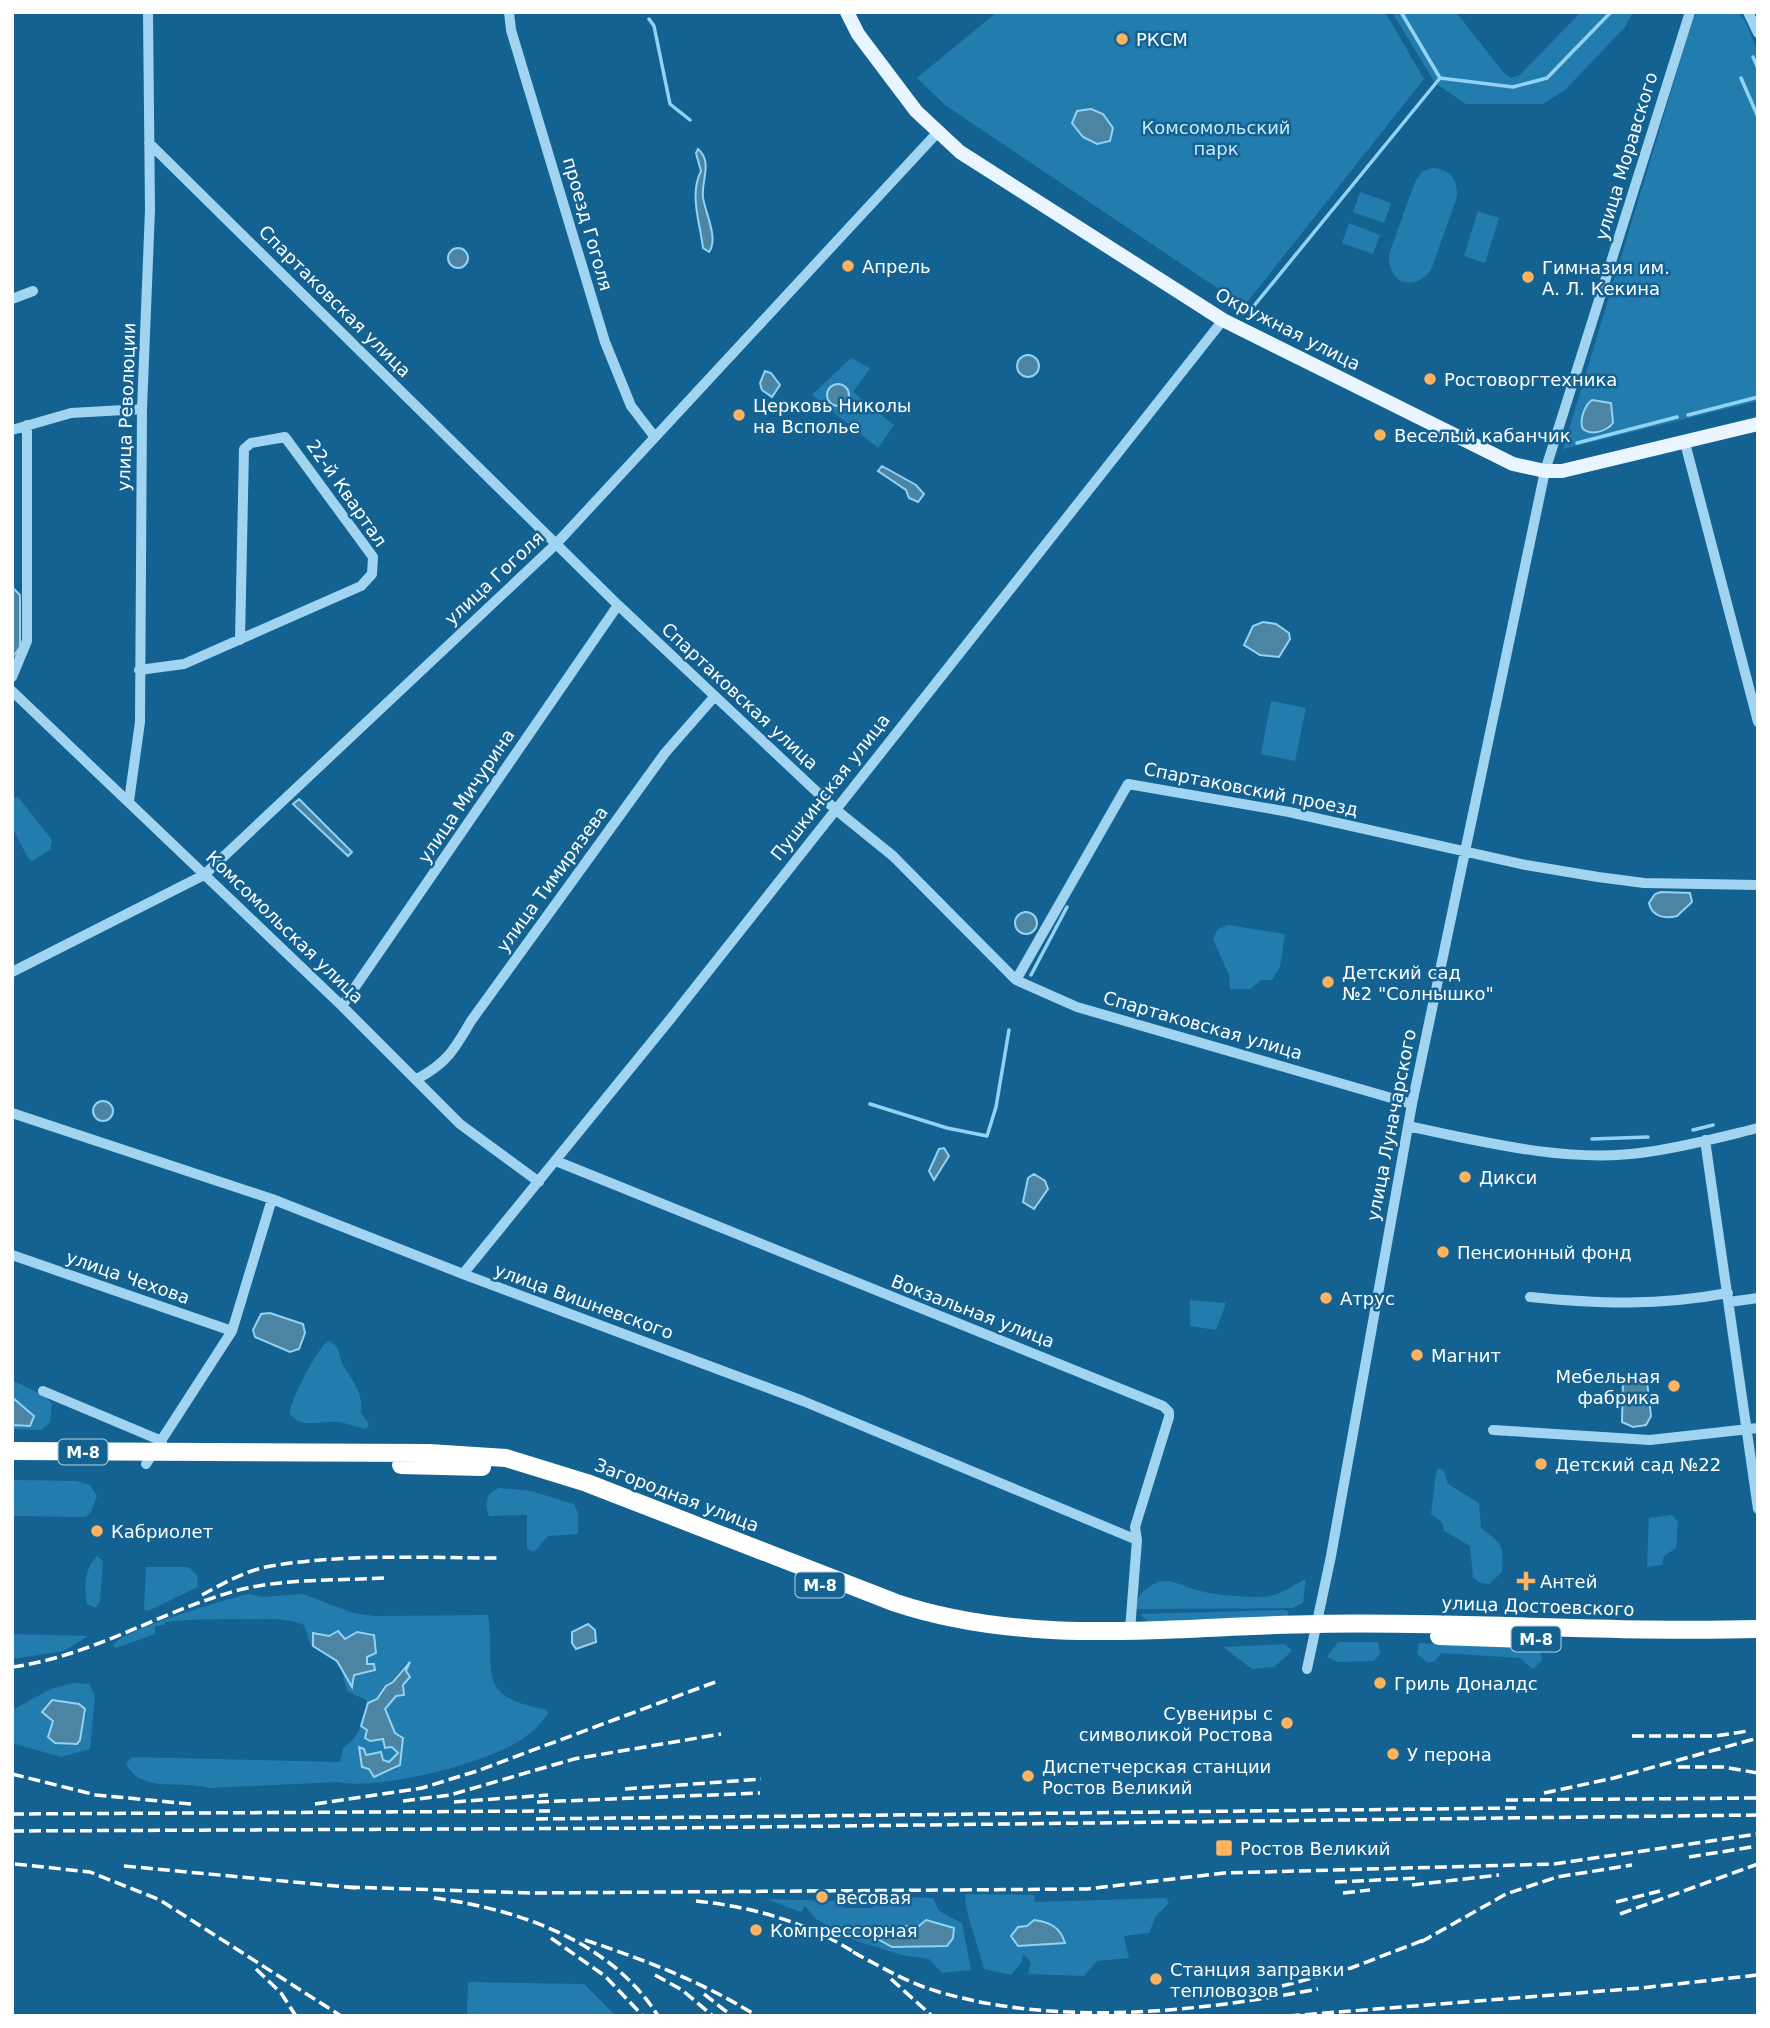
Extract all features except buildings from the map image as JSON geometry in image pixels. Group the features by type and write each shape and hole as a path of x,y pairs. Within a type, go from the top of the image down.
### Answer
{"highway":[{"name":"Загородная улица","path":"12,1451 429,1452 506,1458 569,1476 878,1597 941,1617 1030,1630 1316,1629"},
{"name":"Загородная улица","path":"12,1463 154,1452 440,1465 520,1472 565,1486 874,1606 971,1633 1061,1641 1316,1629"},
{"name":"улица Достоевского","path":"1316,1629 1758,1629"},
{"name":"улица Достоевского","path":"1316,1629 1758,1641"}],"main road":[{"name":"Окружная улица","path":"847,12 879,62 916,111 960,152 1223,320 1496,456 1545,471 1562,471 1758,424"}],"street":[{"name":"улица Революции","path":"129,801 137,756 142,409 150,210 148,12"},
{"name":"проезд Гоголя","path":"509,12 511,30 605,342 631,406 654,436"},
{"name":"улица Моравского","path":"1545,471 1690,12"},
{"path":"1748,12 1758,33"},
{"name":"улица Гоголя","path":"12,972 204,875 556,544 937,133"},
{"name":"Спартаковская улица","path":"149,143 618,605 835,809 893,856 1016,980 1077,1007 1412,1104"},
{"path":"12,299 33,290"},
{"name":"Пушкинская улица","path":"463,1274 556,1161 1223,320"},
{"path":"12,430 71,413 142,409"},
{"path":"12,677 27,641 27,425"},
{"name":"22-й Квартал","path":"139,670 184,664 240,640 361,586 372,574 373,557 285,437 251,443 244,449 240,640"},
{"path":"1685,443 1758,722"},
{"name":"улица Луначарского","path":"1307,1669 1412,1104 1545,471"},
{"name":"улица Мичурина","path":"342,1006 618,605"},
{"name":"Комсомольская улица","path":"12,691 342,1006 460,1124 539,1182"},
{"name":"улица Тимирязева","path":"417,1079 441,1066 453,1052 471,1021 665,753 714,697"},
{"name":"Спартаковский проезд","path":"1016,980 1128,784 1289,812 1464,851"},
{"path":"1464,851 1542,867 1644,883 1758,885"},
{"name":"улица Вишневского","path":"12,1113 272,1199 463,1274 803,1401 1137,1540"},
{"path":"1408,1126 1536,1151 1646,1153 1758,1128"},
{"path":"1705,1140 1758,1509"},
{"name":"Вокзальная улица","path":"556,1161 1163,1406 1169,1412 1169,1417 1135,1527 1137,1540 1130,1630"},
{"path":"43,1391 154,1452 232,1331 242,1306 252,1261 272,1199"},
{"name":"улица Чехова","path":"12,1255 232,1331"},
{"path":"1530,1297 1641,1304 1728,1297 1758,1298"},
{"path":"1493,1430 1650,1440 1758,1428"}],"green space":[{"name":"Комсомольский парк","path":"997,12 1385,12 1424,79 1244,306 945,105 917,78"},
{"path":"1392,12 1456,12 1503,72 1511,78 1520,75 1581,12 1633,12 1625,27 1565,90 1543,104 1466,104 1435,83"},
{"path":"1698,12 1738,12 1745,21 1758,52 1758,401 1563,449 1693,19"},
{"path":"1432,168 1444,170 1452,176 1457,197 1431,270 1424,277 1410,283 1397,278 1392,272 1389,254 1415,182 1422,172"},
{"path":"1360,192 1391,203 1384,223 1353,212"},
{"path":"1478,211 1499,218 1485,263 1464,256"},
{"path":"1349,223 1380,235 1373,254 1342,243"},
{"path":"851,358 870,368 853,392 894,425 878,448 812,395"},
{"path":"1271,701 1306,708 1295,761 1261,754"},
{"path":"18,797 52,840 50,850 32,861 12,827 12,798"},
{"path":"1228,925 1285,934 1280,967 1272,980 1261,980 1250,989 1230,989 1229,975 1213,939 1218,929"},
{"path":"1190,1300 1226,1303 1216,1330 1190,1326"},
{"path":"329,1341 337,1349 358,1389 361,1413 369,1424 366,1429 338,1422 300,1422 290,1414 305,1375"},
{"path":"12,1380 46,1397 52,1404 50,1422 41,1430 12,1429 12,1425 30,1426 34,1416 12,1398"},
{"path":"1439,1468 1444,1471 1448,1484 1479,1503 1481,1528 1502,1550 1502,1572 1489,1584 1480,1583 1473,1577 1470,1546 1444,1531 1442,1522 1431,1514 1436,1472"},
{"path":"12,1480 77,1481 90,1485 97,1496 91,1512 86,1517 12,1516"},
{"path":"499,1488 531,1491 574,1504 578,1513 578,1534 548,1536 534,1552 527,1549 527,1515 489,1516 487,1499"},
{"path":"1672,1515 1678,1522 1676,1548 1664,1556 1662,1565 1647,1567 1649,1518"},
{"path":"97,1556 103,1561 100,1601 96,1608 87,1604 85,1585 87,1572"},
{"path":"146,1567 188,1567 197,1575 198,1587 148,1611 144,1610"},
{"path":"1306,1579 1303,1603 1292,1608 1136,1609 1143,1592 1162,1581 1207,1592 1255,1597 1276,1595"},
{"path":"249,1594 263,1597 303,1594 353,1613 374,1616 488,1615 491,1667 498,1689 524,1704 547,1710 548,1714 525,1737 488,1756 406,1778 356,1784 338,1782 209,1788 152,1783 142,1779 126,1764 132,1757 340,1762 343,1748 353,1740 361,1725 367,1730 367,1740 383,1739 384,1747 393,1747 398,1753 389,1762 373,1753 366,1756 364,1750 358,1749 362,1767 369,1769 373,1777 397,1769 403,1738 395,1733 385,1709 396,1696 403,1696 407,1669 411,1665 406,1663 377,1699 371,1700 364,1716 366,1700 347,1691 342,1670 349,1683 355,1682 354,1675 374,1668 374,1665 367,1664 367,1657 376,1653 373,1633 355,1632 345,1639 340,1632 329,1636 317,1632 312,1634 312,1644 337,1661 342,1669 311,1646 304,1625 281,1619 165,1622 165,1625 155,1626 155,1634 116,1648 113,1646 119,1640 152,1624"},
{"path":"1288,1611 1288,1617 1148,1622 1140,1614"},
{"path":"12,1634 88,1636 64,1651 12,1659"},
{"path":"1338,1642 1378,1642 1380,1653 1374,1661 1338,1662 1327,1657"},
{"path":"1419,1643 1531,1648 1540,1651 1542,1660 1533,1669 1520,1658 1441,1653 1435,1661 1428,1663 1417,1654"},
{"path":"1285,1644 1292,1651 1274,1667 1252,1669 1223,1647"},
{"path":"73,1683 89,1684 95,1696 90,1749 61,1757 12,1743 12,1710 51,1689","holes":["57,1700 79,1704 85,1709 86,1715 73,1745 54,1742 48,1736 53,1720 42,1712 47,1703"]},
{"path":"965,1894 1034,1895 1035,1902 1166,1898 1169,1903 1156,1916 1149,1933 1124,1936 1129,1958 1097,1961 1084,1976 1028,1974 1031,1962 1023,1954 1022,1962 1011,1975 984,1969"},
{"path":"879,1896 933,1898 939,1911 962,1923 971,1970 942,1973 929,1959 902,1955 853,1940 816,1919 805,1906 801,1912 766,1899 838,1901 844,1908 872,1908"},
{"path":"468,1982 584,1984 616,2016 467,2016"}],"shaded area":[{"path":"1091,109 1103,114 1113,128 1110,141 1097,144 1083,137 1072,123 1077,111"},
{"path":"698,149 706,166 703,197 713,240 709,252 703,248 696,209 696,190 701,171 696,153"},
{"path":"458,248 465,251 468,258 465,265 458,268 451,265 448,258 451,251"},
{"path":"1028,355 1038,362 1039,366 1032,376 1028,377 1018,370 1017,366 1024,356"},
{"path":"765,371 771,373 780,385 772,397 762,390 760,383"},
{"path":"838,384 846,387 849,395 846,403 838,406 830,403 827,395 830,387"},
{"path":"1592,400 1611,403 1613,423 1599,432 1587,431 1582,426 1585,410"},
{"path":"882,466 916,485 924,494 918,502 909,498 906,490 878,471"},
{"path":"12,587 20,595 20,647 12,658"},
{"path":"1263,622 1276,624 1289,633 1290,639 1279,657 1260,655 1244,645 1253,626"},
{"path":"299,799 352,852 348,856 293,804"},
{"path":"1690,893 1692,902 1677,916 1660,916 1653,911 1649,903 1655,894"},
{"path":"1026,912 1036,919 1037,923 1030,933 1026,934 1016,927 1015,923 1022,913"},
{"path":"103,1101 110,1104 113,1111 110,1118 103,1121 96,1118 93,1111 96,1104"},
{"path":"944,1148 949,1156 934,1180 929,1171 939,1149"},
{"path":"1034,1174 1045,1181 1048,1189 1034,1209 1023,1202 1028,1178"},
{"path":"270,1313 303,1324 305,1333 299,1349 290,1352 255,1337 253,1330 261,1314"},
{"path":"1639,1373 1647,1381 1651,1416 1646,1425 1633,1427 1622,1422 1623,1381 1625,1376"},
{"path":"13,1398 34,1416 30,1426 12,1425"},
{"path":"588,1624 595,1630 596,1642 576,1649 572,1643 572,1632"},
{"path":"338,1631 345,1639 357,1632 374,1635 376,1653 367,1657 367,1664 374,1664 375,1670 354,1675 352,1687 337,1661 313,1646 313,1633 329,1636"},
{"path":"410,1662 406,1671 410,1677 403,1685 404,1695 396,1696 385,1709 395,1733 403,1738 400,1765 374,1777 369,1769 362,1767 359,1747 364,1749 366,1755 381,1752 383,1760 389,1762 398,1753 392,1747 385,1748 383,1739 370,1741 365,1738 367,1730 361,1726 368,1703 377,1699"},
{"path":"52,1700 79,1704 85,1709 77,1744 55,1743 48,1737 53,1721 42,1712"},
{"path":"926,1920 954,1928 953,1938 947,1946 892,1947 876,1938 879,1927 919,1926"},
{"path":"1034,1920 1054,1926 1065,1943 1018,1946 1011,1936 1018,1927 1027,1926"}],"waterway":[{"path":"1253,307 1440,78 1401,12"},
{"path":"1440,78 1513,87 1547,78 1611,12"},
{"path":"649,19 654,26 670,104 690,120"},
{"path":"1753,57 1758,68"},
{"path":"1741,78 1758,117"},
{"path":"1688,415 1758,397"},
{"path":"1577,443 1677,417"},
{"path":"1031,975 1067,907"},
{"path":"870,1104 947,1128 987,1136 996,1107 1009,1030"},
{"path":"1693,1130 1713,1125"},
{"path":"1592,1139 1648,1137"}],"railway":[{"path":"202,1595 249,1572 295,1563 382,1557 498,1558"},
{"path":"12,1667 69,1654 179,1610 235,1591 290,1582 384,1578"},
{"path":"315,1804 422,1788 477,1771 718,1681"},
{"path":"1632,1736 1715,1736 1748,1731"},
{"path":"403,1801 450,1795 574,1759 721,1734"},
{"path":"1544,1793 1614,1778 1758,1738"},
{"path":"1678,1767 1723,1767 1758,1773"},
{"path":"12,1774 96,1795 191,1804"},
{"path":"625,1789 761,1779"},
{"path":"537,1802 760,1793"},
{"path":"454,1802 548,1795"},
{"path":"1506,1800 1758,1798"},
{"path":"536,1819 1516,1808"},
{"path":"12,1814 550,1811"},
{"path":"12,1831 672,1828 1758,1815"},
{"path":"348,1887 531,1893 1087,1889 1224,1873 1554,1864 1758,1834"},
{"path":"1689,1857 1758,1846"},
{"path":"15,1864 90,1872 160,1900 341,2016"},
{"path":"1620,1914 1758,1864"},
{"path":"1421,1942 1506,1894 1557,1877 1632,1865"},
{"path":"124,1866 357,1888"},
{"path":"1412,1885 1499,1875"},
{"path":"1335,1882 1420,1878"},
{"path":"1343,1893 1370,1890"},
{"path":"1616,1902 1660,1891"},
{"path":"434,1898 498,1911 560,1933 615,1967 638,1990 658,2016"},
{"path":"696,1901 739,1907 781,1918 821,1934 860,1956"},
{"path":"551,1938 605,1976 643,2016"},
{"path":"1282,1986 1351,1968 1429,1938"},
{"path":"585,1940 673,1973 757,2016"},
{"path":"853,1952 906,1979 939,1992 1032,2010 1128,2012 1176,2009 1318,1989"},
{"path":"256,1969 281,1993 296,2016"},
{"path":"655,1975 682,1990 713,2016"},
{"path":"1288,2016 1641,1988 1758,1975"},
{"path":"891,1979 932,2016"},
{"path":"704,1994 732,2016"}],"place":[{"name":"РКСМ","path":"1122,39"},
{"name":"Апрель","path":"848,266"},
{"name":"Гимназия им. А. Л. Кекина","path":"1528,277"},
{"name":"Ростоворгтехника","path":"1430,379"},
{"name":"Церковь Николы на Всполье","path":"739,415"},
{"name":"Веселый кабанчик","path":"1380,435"},
{"name":"Детский сад №2 \"Солнышко\"","path":"1328,982"},
{"name":"Дикси","path":"1465,1177"},
{"name":"Пенсионный фонд","path":"1443,1252"},
{"name":"Атрус","path":"1326,1298"},
{"name":"Магнит","path":"1417,1355"},
{"name":"Мебельная фабрика","path":"1674,1386"},
{"name":"Детский сад №22","path":"1541,1464"},
{"name":"Кабриолет","path":"97,1531"},
{"name":"Антей","path":"1526,1581"},
{"name":"Гриль Доналдс","path":"1380,1683"},
{"name":"Сувениры с символикой Ростова","path":"1287,1723"},
{"name":"У перона","path":"1393,1754"},
{"name":"Диспетчерская станции Ростов Великий","path":"1028,1776"},
{"name":"Ростов Великий","path":"1224,1848"},
{"name":"весовая","path":"822,1897"},
{"name":"Компрессорная","path":"756,1930"},
{"name":"Станция заправки тепловозов","path":"1156,1979"}]}
